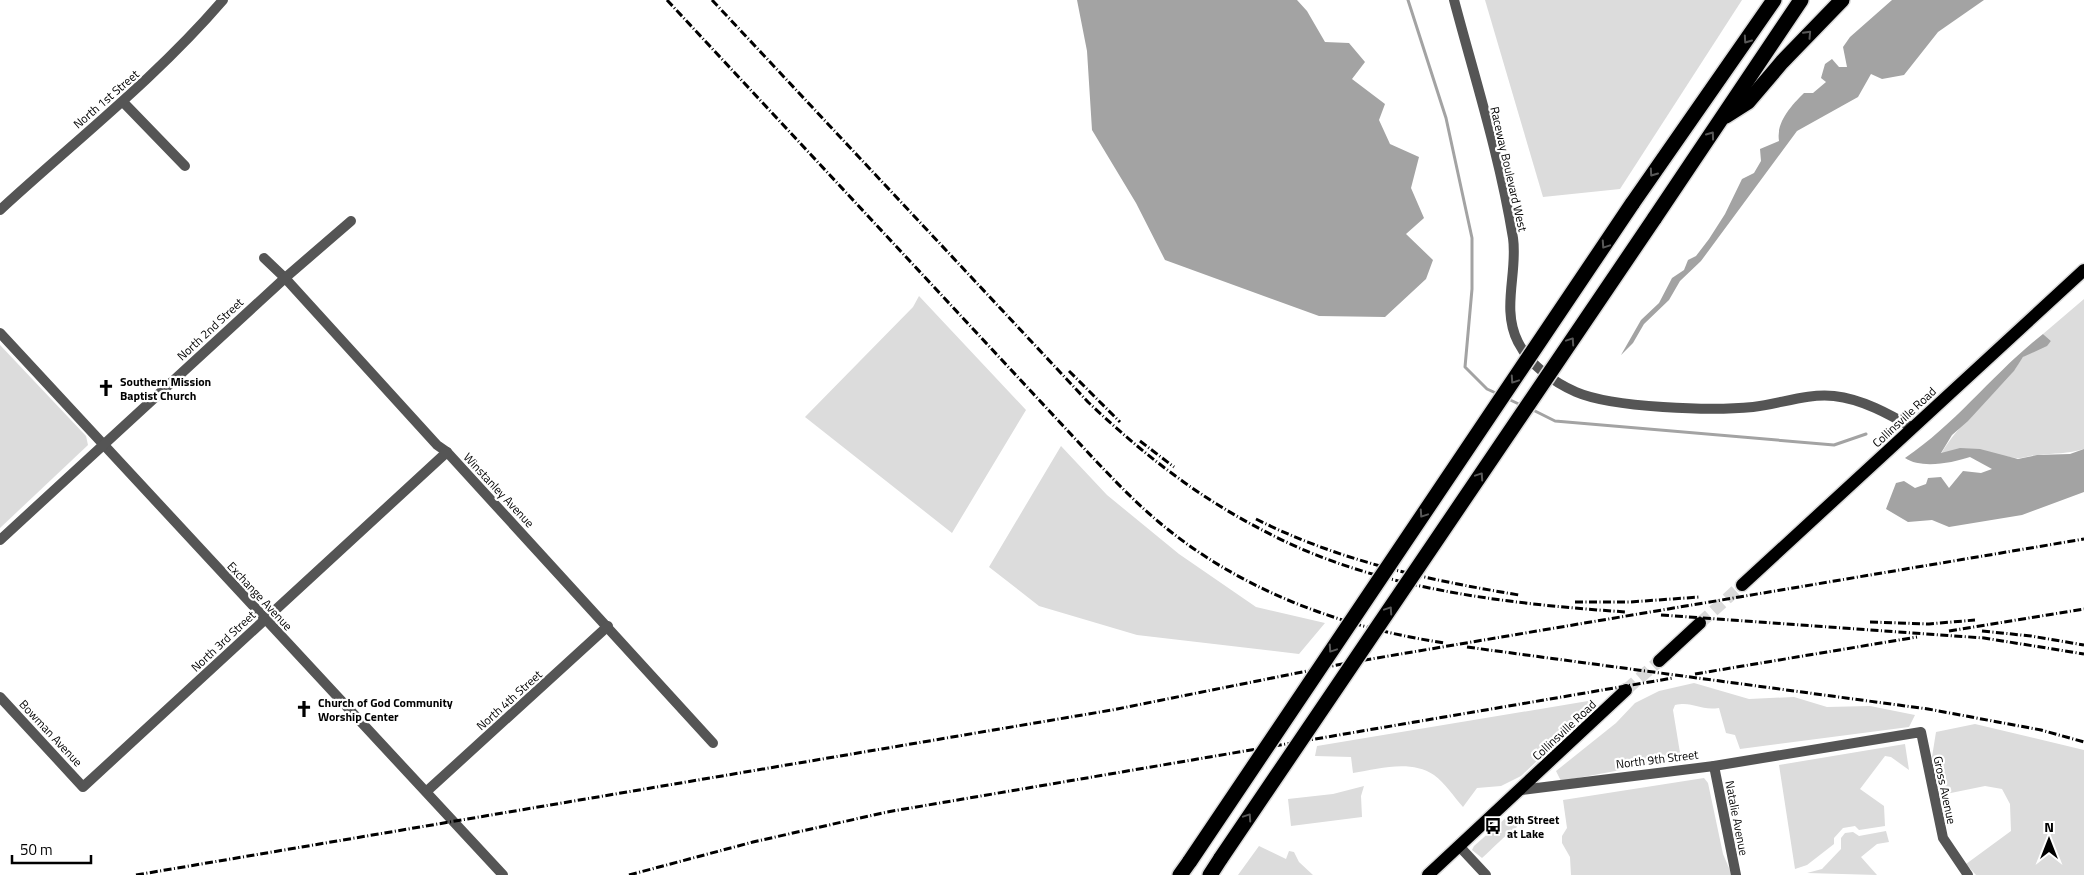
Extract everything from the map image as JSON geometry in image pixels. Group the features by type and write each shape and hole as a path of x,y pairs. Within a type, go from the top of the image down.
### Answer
{"highway":[{"path":"1180,875 1632,204 1774,0"},
{"path":"1210,875 1801,0"},
{"path":"1724,116 1748,102 1782,62 1842,0"}],"main road":[{"name":"Collinsville Road","path":"1742,585 2084,270"},
{"path":"1659,661 1700,623"},
{"name":"Collinsville Road","path":"1521,790 1626,690"},
{"path":"1428,875 1521,790"}],"street":[{"name":"North 1st Street","path":"0,210 123,102 193,35 223,0"},
{"name":"Raceway Boulevard West","path":"1454,0 1507,203 1514,245 1511,321 1518,342 1534,364 1558,383 1577,393 1612,401 1659,406 1751,407 1808,396 1835,396 1886,412 1913,428"},
{"path":"123,102 185,166"},
{"name":"North 2nd Street","path":"0,540 285,278 351,221"},
{"name":"Winstanley Avenue","path":"264,258 285,278 436,445 447,452 713,743"},
{"name":"Exchange Avenue","path":"0,333 503,875"},
{"name":"North 3rd Street","path":"83,787 447,452"},
{"name":"North 4th Street","path":"427,791 608,626"},
{"name":"Bowman Avenue","path":"0,697 83,787"},
{"name":"North 9th Street","path":"1521,790 1714,766 1921,732"},
{"name":"Gross Avenue","path":"1921,732 1943,838 1968,875"},
{"name":"Natalie Avenue","path":"1714,766 1736,875"},
{"path":"1459,846 1486,875"}],"shaded area":[{"path":"1077,0 1297,0 1307,11 1325,42 1349,43 1365,62 1352,79 1385,104 1379,120 1390,144 1419,157 1411,188 1424,218 1406,234 1433,260 1426,279 1385,317 1319,316 1165,260 1136,203 1092,130 1087,51"},
{"path":"1485,0 1742,0 1620,189 1543,197"},
{"path":"1892,0 1984,0 1938,32 1904,75 1882,79 1871,74 1858,97 1797,131 1701,261 1680,281 1669,300 1644,324 1633,343 1621,355 1641,320 1659,303 1672,278 1684,270 1688,260 1696,256 1709,239 1725,214 1742,179 1754,173 1761,161 1760,149 1779,141 1782,121 1790,109 1804,93 1813,93 1826,82 1821,78 1825,64 1832,59 1839,67 1847,67 1843,47 1850,37"},
{"path":"919,296 1026,410 952,533 805,417 913,307"},
{"path":"2084,299 2084,449 2067,453 2019,458 1972,449 1941,454 1956,432 2013,372 2024,356 2051,341 2043,334"},
{"path":"2043,334 2051,341 2047,346 2023,357 2014,371 1968,421 1952,435 1941,453 1960,448 1980,449 2018,459 2037,455 2070,454 2084,449 2084,492 2022,515 1949,527 1932,520 1908,522 1886,509 1896,483 1904,481 1915,488 1926,484 1928,478 1941,477 1949,488 1963,471 1981,473 1992,469 1970,457 1937,464 1919,463 1905,458 1942,429"},
{"path":"0,345 86,436 88,445 0,528"},
{"path":"1061,446 1107,495 1179,554 1256,607 1325,623 1299,654 1137,635 1039,606 989,567"},
{"path":"1694,683 1749,699 1794,697 1827,707 1870,706 1915,715 1909,727 1740,749 1735,735 1726,733 1719,708 1712,709 1687,704 1675,705 1673,710 1681,759 1561,781 1556,771 1616,723 1635,703 1659,691"},
{"path":"1588,701 1592,704 1591,710 1521,776 1501,786 1477,788 1463,807 1442,782 1425,770 1415,767 1394,766 1353,773 1351,757 1315,756 1317,746"},
{"path":"1975,724 2084,750 2084,875 1976,875 1966,864 2011,831 2010,804 2002,789 1985,786 1941,795 1932,757 1936,732"},
{"path":"1905,744 1909,770 1891,757 1885,756 1860,789 1884,806 1885,826 1859,830 1855,826 1843,828 1834,838 1834,844 1807,865 1795,869 1779,765"},
{"path":"1704,778 1708,783 1723,854 1732,875 1571,875 1570,857 1562,843 1562,836 1567,828 1563,800"},
{"path":"1364,786 1361,796 1362,817 1291,826 1288,799 1333,794"},
{"path":"1508,816 1513,816 1517,821 1517,827 1482,858 1472,850 1474,846"},
{"path":"1886,831 1889,842 1877,844 1861,857 1877,875 1807,873 1822,869 1841,849 1841,838 1845,833 1853,832 1859,836"},
{"path":"1259,846 1286,859 1289,851 1294,852 1299,862 1313,875 1238,875"}],"waterway":[{"path":"1408,0 1446,118 1472,238 1472,289 1465,367 1487,389 1498,394"},
{"path":"1506,398 1523,406"},
{"path":"1531,409 1555,421 1834,445 1866,434"}],"tunnel":[{"path":"1700,623 1742,585"},
{"path":"1626,690 1659,661"}],"railway":[{"path":"667,0 1094,459 1134,500 1160,523 1191,547 1224,568 1294,602 1368,627 1445,643"},
{"path":"712,0 1088,402 1132,441 1199,493 1274,536 1357,570 1401,582 1492,599 1626,612"},
{"path":"1069,371 1120,422"},
{"path":"1140,441 1174,467"},
{"path":"1256,519 1287,534 1352,558 1451,583 1519,595"},
{"path":"136,875 1112,710 1347,663 2084,539"},
{"path":"1575,602 1630,602 1700,597"},
{"path":"1949,631 2084,609"},
{"path":"1661,615 1984,638 2084,654"},
{"path":"1870,622 1929,624 1975,620"},
{"path":"1982,631 2031,636 2084,645"},
{"path":"1695,674 1917,637"},
{"path":"1467,647 1928,709 2041,730 2084,742"},
{"path":"629,875 753,842 887,812 1673,678"}],"place":[{"name":"Southern Mission Baptist Church","path":"106,388"},
{"name":"Church of God Community Worship Center","path":"304,709"},
{"name":"9th Street at Lake","path":"1493,826"}]}
